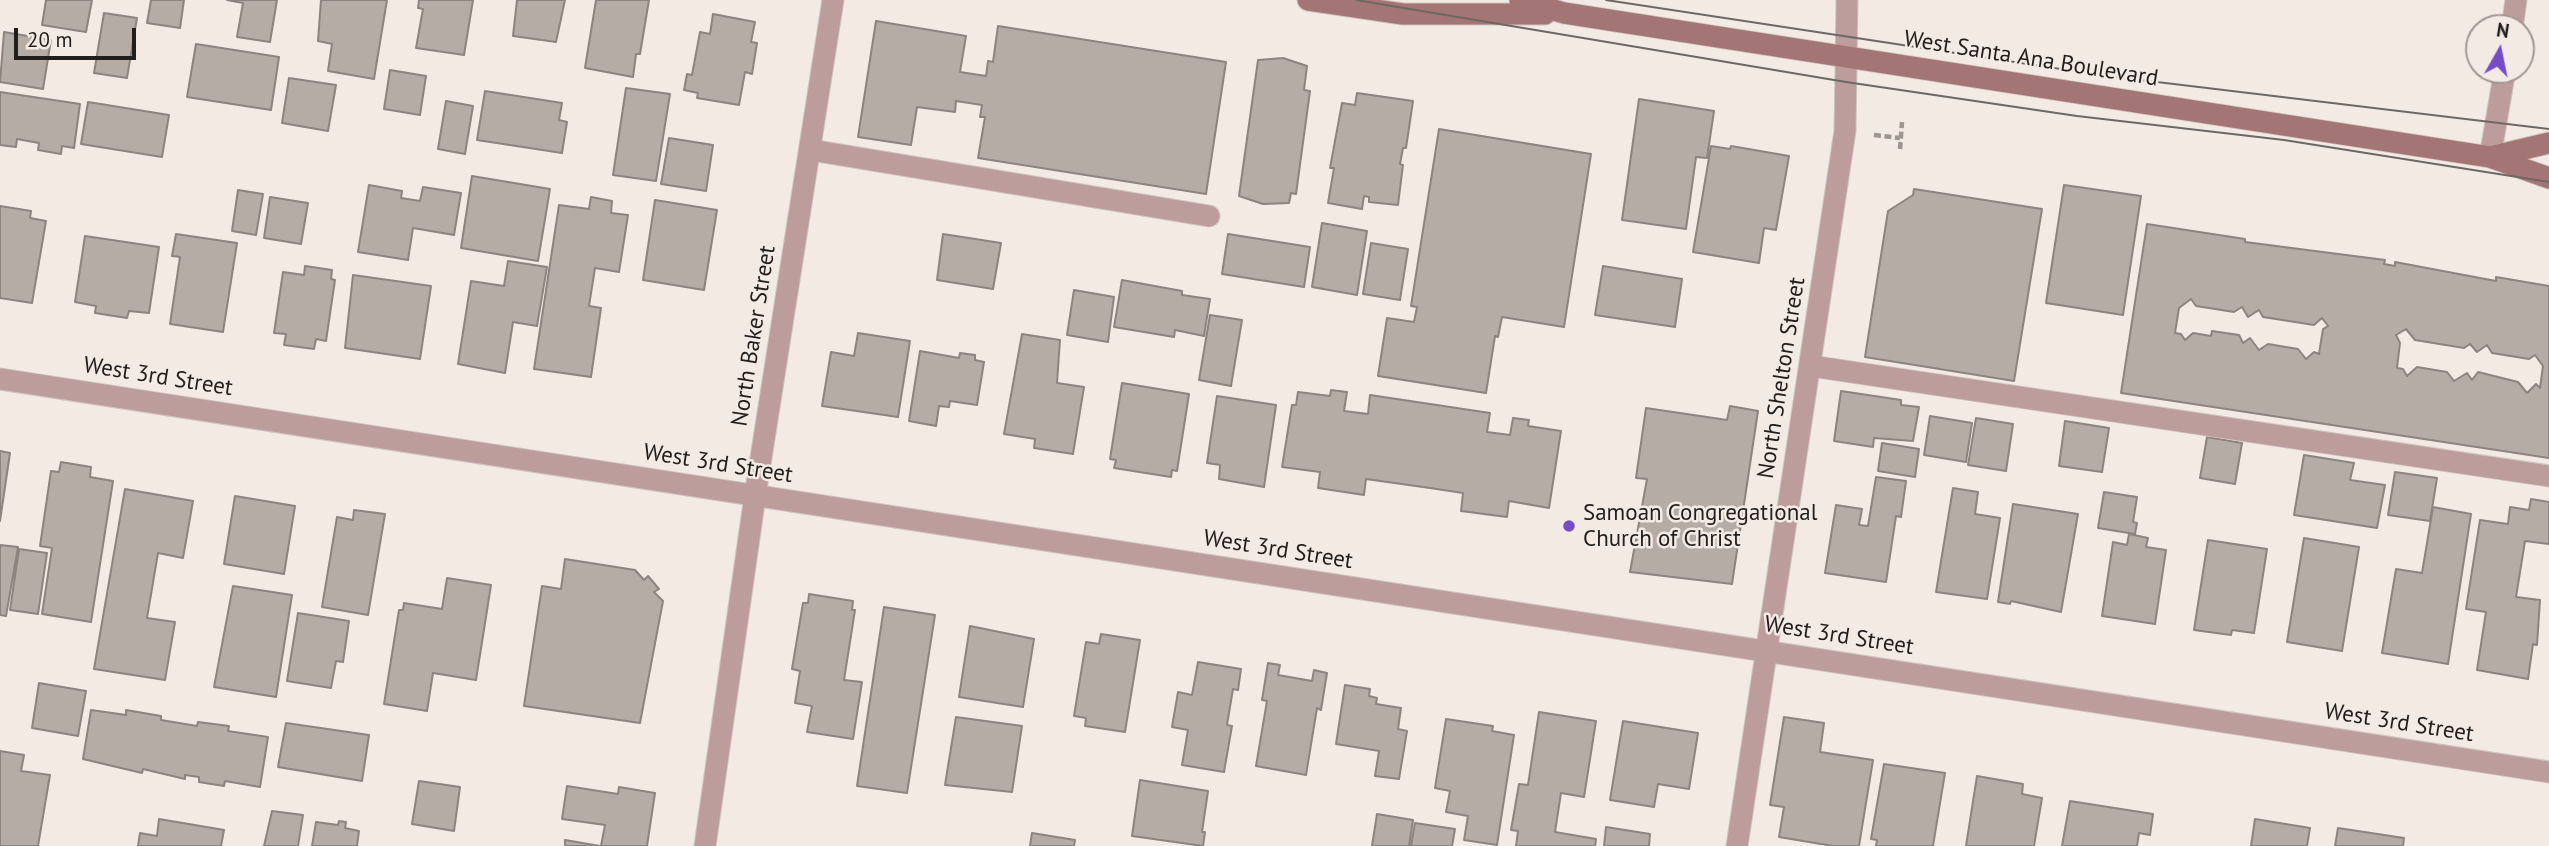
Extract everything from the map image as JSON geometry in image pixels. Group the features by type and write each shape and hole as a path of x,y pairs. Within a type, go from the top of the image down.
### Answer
{"main road":[{"name":"West Santa Ana Boulevard","path":"1308,0 1402,14 1564,13"},
{"name":"West Santa Ana Boulevard","path":"1520,0 1564,13 2490,157 2549,178"},
{"name":"West Santa Ana Boulevard","path":"2490,157 2549,143"}],"street":[{"name":"North Baker Street","path":"705,846 755,496 833,0"},
{"name":"North Shelton Street","path":"1737,846 1845,131 1847,0"},
{"path":"2490,157 2503,84"},
{"path":"811,150 1209,216"},
{"path":"1811,366 2549,476"},
{"name":"West 3rd Street","path":"0,379 2549,772"}],"path":[{"path":"1900,149 1902,122"},
{"path":"1873,134 1900,138"}],"building":[{"path":"46,0 92,0 86,32 42,25"},
{"path":"151,0 184,0 180,28 147,23"},
{"path":"227,0 277,0 270,42 237,37 243,3"},
{"path":"321,0 387,0 374,79 328,71 332,44 318,41"},
{"path":"419,0 473,0 464,55 416,48 423,9 418,8"},
{"path":"517,0 565,0 556,42 513,36"},
{"path":"596,0 649,0 640,54 636,54 633,77 585,68"},
{"path":"104,13 137,18 127,78 94,73"},
{"path":"713,14 755,22 751,42 757,43 752,74 745,72 739,105 697,98 698,93 684,90 687,74 692,75 700,32 710,34"},
{"path":"876,21 966,36 960,72 986,76 988,61 993,62 998,26 1226,62 1206,194 978,158 985,117 980,117 982,105 956,101 955,112 917,107 911,145 858,137"},
{"path":"4,32 51,40 43,89 0,82"},
{"path":"196,44 279,57 271,110 187,97"},
{"path":"1283,58 1307,66 1304,90 1310,91 1296,194 1291,193 1289,203 1263,204 1239,196 1258,60"},
{"path":"390,70 426,76 420,115 384,109"},
{"path":"289,78 336,85 328,131 282,123"},
{"path":"626,88 670,94 656,181 613,175"},
{"path":"485,91 562,103 559,120 567,122 562,153 477,140"},
{"path":"0,92 80,104 74,148 62,146 61,154 38,150 39,143 17,139 16,147 0,145"},
{"path":"1357,93 1413,101 1406,148 1403,148 1400,164 1403,165 1398,205 1369,202 1369,197 1364,196 1362,209 1328,203 1334,168 1330,168 1342,103 1355,105"},
{"path":"1639,99 1714,111 1707,158 1696,157 1686,229 1622,220"},
{"path":"446,101 473,106 465,154 438,149"},
{"path":"88,102 169,115 162,157 81,144"},
{"path":"1439,129 1591,154 1564,327 1502,317 1498,337 1495,336 1486,393 1378,376 1387,318 1414,322 1417,307 1411,306"},
{"path":"669,138 713,145 706,191 661,184"},
{"path":"1711,146 1730,149 1731,146 1789,156 1776,230 1764,228 1759,263 1693,252"},
{"path":"472,176 550,189 538,261 461,248"},
{"path":"369,185 402,191 401,198 420,201 423,187 461,193 454,235 413,228 408,260 358,252"},
{"path":"2064,185 2141,196 2123,315 2046,303"},
{"path":"1914,189 2042,209 2014,381 1865,357 1888,211 1913,195"},
{"path":"238,190 263,194 256,235 232,231"},
{"path":"270,197 308,203 301,244 264,238"},
{"path":"591,197 612,201 611,213 628,215 619,272 595,268 589,306 601,308 591,377 534,369 559,205 589,209"},
{"path":"655,200 717,210 704,290 643,280"},
{"path":"0,206 31,211 30,218 46,221 32,303 0,298"},
{"path":"1322,223 1367,231 1357,295 1312,287"},
{"path":"2147,224 2245,239 2245,242 2385,260 2384,264 2395,266 2395,262 2496,281 2496,277 2549,286 2549,458 2121,393","holes":["2191,299 2196,306 2234,312 2242,307 2248,317 2259,310 2263,317 2314,325 2322,318 2328,326 2323,329 2319,354 2314,352 2306,359 2298,349 2268,344 2259,350 2250,338 2243,343 2239,335 2212,331 2211,336 2193,333 2185,340 2181,334 2175,333 2179,308","2406,329 2415,340 2464,348 2470,344 2477,352 2487,345 2492,353 2529,359 2535,355 2543,366 2540,388 2536,384 2527,393 2518,382 2478,372 2472,380 2467,373 2454,381 2447,372 2417,367 2407,376 2403,369 2397,368 2400,343 2396,335"]},
{"path":"176,234 237,243 223,332 170,324 180,257 172,256"},
{"path":"943,234 1001,243 993,289 937,280"},
{"path":"1228,234 1310,247 1304,287 1222,274"},
{"path":"85,236 159,247 149,313 129,311 127,318 95,313 96,306 75,302"},
{"path":"1371,243 1408,249 1400,300 1363,294"},
{"path":"508,261 547,267 537,326 513,322 505,373 458,364 471,281 504,286"},
{"path":"305,266 332,270 331,279 335,280 326,341 316,339 314,349 284,345 286,334 274,333 283,272 304,275"},
{"path":"1603,266 1682,279 1675,327 1595,315"},
{"path":"353,275 431,286 420,359 345,348"},
{"path":"1122,280 1210,299 1204,336 1175,330 1174,337 1114,327"},
{"path":"1074,290 1114,297 1108,342 1067,335"},
{"path":"1210,315 1242,320 1231,386 1199,380"},
{"path":"858,333 910,341 898,417 822,406 831,352 854,356"},
{"path":"1022,334 1060,340 1057,383 1084,387 1073,454 1034,448 1035,439 1004,434"},
{"path":"920,351 959,358 960,353 975,355 975,360 984,362 977,405 950,401 949,407 939,406 936,426 909,421"},
{"path":"1122,383 1189,394 1177,471 1172,470 1171,477 1114,468 1116,460 1110,459"},
{"path":"1331,390 1347,392 1344,411 1368,414 1370,395 1490,413 1487,432 1510,435 1513,418 1529,420 1528,426 1561,431 1549,508 1509,501 1507,517 1461,511 1463,493 1366,479 1364,495 1318,488 1320,472 1282,467 1292,405 1296,405 1298,392 1330,396"},
{"path":"1841,391 1901,400 1901,405 1919,407 1913,441 1874,438 1873,447 1834,441"},
{"path":"1217,396 1276,405 1264,487 1219,479 1220,465 1207,463"},
{"path":"1730,406 1758,411 1732,584 1630,572 1647,479 1636,478 1646,408 1727,420"},
{"path":"1930,416 1972,423 1966,462 1924,455"},
{"path":"1976,418 2013,424 2006,471 1968,465"},
{"path":"2065,421 2109,428 2102,472 2059,466"},
{"path":"2207,437 2242,443 2235,484 2200,478"},
{"path":"1882,443 1919,449 1915,477 1878,471"},
{"path":"0,451 10,453 0,521"},
{"path":"2304,455 2354,463 2350,480 2385,485 2377,528 2294,515"},
{"path":"61,462 91,467 90,477 113,481 91,622 42,614 52,548 40,546 51,471 59,472"},
{"path":"2395,472 2437,478 2430,521 2388,515"},
{"path":"1876,477 1906,481 1901,517 1896,516 1886,582 1825,573 1836,505 1862,509 1859,525 1868,526"},
{"path":"1953,488 1978,492 1975,514 2000,518 1987,599 1936,592"},
{"path":"125,489 193,501 183,558 158,553 147,618 175,622 165,680 94,669"},
{"path":"2104,492 2137,497 2133,522 2137,523 2135,534 2098,528"},
{"path":"235,496 295,506 284,574 224,564"},
{"path":"2531,499 2549,502 2549,544 2525,541 2516,597 2540,600 2537,645 2533,644 2528,679 2477,670 2486,612 2466,609 2480,520 2508,524 2510,507 2529,510"},
{"path":"2013,504 2078,514 2061,612 2011,601 2010,604 1998,602"},
{"path":"2433,507 2471,514 2448,664 2382,653 2396,569 2422,573"},
{"path":"354,510 385,514 368,615 322,607 337,517 353,520"},
{"path":"2129,534 2148,538 2146,547 2166,550 2155,624 2102,616 2113,542 2127,545"},
{"path":"2304,538 2359,547 2342,651 2287,642"},
{"path":"2208,540 2267,549 2254,633 2232,630 2231,635 2194,630"},
{"path":"0,545 18,547 6,616 0,615"},
{"path":"19,549 47,553 38,614 10,610"},
{"path":"565,559 635,570 644,580 648,576 659,589 654,592 663,601 640,723 524,706 542,586 561,589"},
{"path":"447,578 491,585 476,680 433,673 427,711 384,704 399,610 403,610 404,603 442,609"},
{"path":"233,586 292,595 276,697 214,687"},
{"path":"809,594 853,601 852,610 855,610 844,680 862,682 853,739 807,732 812,706 795,703 800,671 792,669 803,603 808,603"},
{"path":"884,607 935,615 907,793 857,786"},
{"path":"298,613 349,621 343,662 336,661 331,688 287,681"},
{"path":"970,626 1034,639 1023,707 959,697"},
{"path":"1101,634 1140,640 1125,732 1085,726 1086,718 1074,716 1086,642 1099,644"},
{"path":"1198,662 1241,669 1238,690 1233,689 1227,725 1232,726 1224,772 1182,765 1188,730 1172,727 1178,692 1192,695"},
{"path":"1268,663 1280,665 1278,675 1312,681 1314,670 1327,673 1321,710 1317,708 1306,775 1256,766 1267,701 1262,700"},
{"path":"39,683 86,691 78,736 32,728"},
{"path":"1345,685 1370,689 1369,696 1377,698 1376,704 1401,708 1398,729 1407,731 1399,779 1375,776 1379,751 1336,744"},
{"path":"91,710 126,715 126,710 197,726 198,722 229,726 228,731 268,737 260,787 225,781 224,786 199,782 199,777 185,775 185,779 143,769 142,773 83,759"},
{"path":"1539,712 1596,721 1584,797 1561,793 1555,832 1596,839 1595,846 1516,846 1518,831 1511,830 1519,784 1528,785"},
{"path":"956,717 1022,726 1012,792 945,785"},
{"path":"1784,717 1824,723 1820,752 1873,760 1859,846 1833,846 1779,837 1784,807 1770,805"},
{"path":"1446,719 1493,726 1492,731 1514,735 1497,845 1464,840 1468,816 1446,812 1450,791 1435,788"},
{"path":"1623,721 1698,733 1689,789 1658,784 1654,807 1610,800"},
{"path":"286,723 369,735 362,781 278,767"},
{"path":"0,751 24,755 21,771 50,775 38,846 0,846"},
{"path":"1884,764 1945,773 1933,846 1876,846 1877,840 1871,839"},
{"path":"1977,776 2023,784 2022,794 2042,798 2034,846 1966,846"},
{"path":"1140,780 1208,791 1202,832 1205,832 1203,846 1132,836"},
{"path":"419,781 460,787 454,831 412,824"},
{"path":"567,786 618,794 619,787 655,793 647,846 601,846 605,825 562,819"},
{"path":"2070,801 2153,814 2150,835 2139,833 2137,846 2062,846"},
{"path":"272,811 303,815 298,846 264,846"},
{"path":"1377,814 1413,820 1409,846 1372,846"},
{"path":"159,819 224,830 221,846 138,846 140,833 157,836"},
{"path":"2255,819 2310,828 2307,846 2251,846"},
{"path":"339,821 346,822 345,828 359,831 357,846 312,846 316,822 338,825"},
{"path":"1415,823 1455,829 1452,846 1411,846"},
{"path":"1606,827 1650,834 1649,846 1604,846"},
{"path":"2338,828 2404,838 2403,846 2335,846"},
{"path":"1032,833 1075,840 1074,846 1030,846"},
{"path":"565,840 600,846 565,846"}],"tram line":[{"path":"1356,0 1846,82 2077,116 2284,140 2549,182"},
{"path":"1606,0 2107,76 2549,129"}],"place":[{"name":"Samoan Congregational Church of Christ","path":"1569,526"}]}
